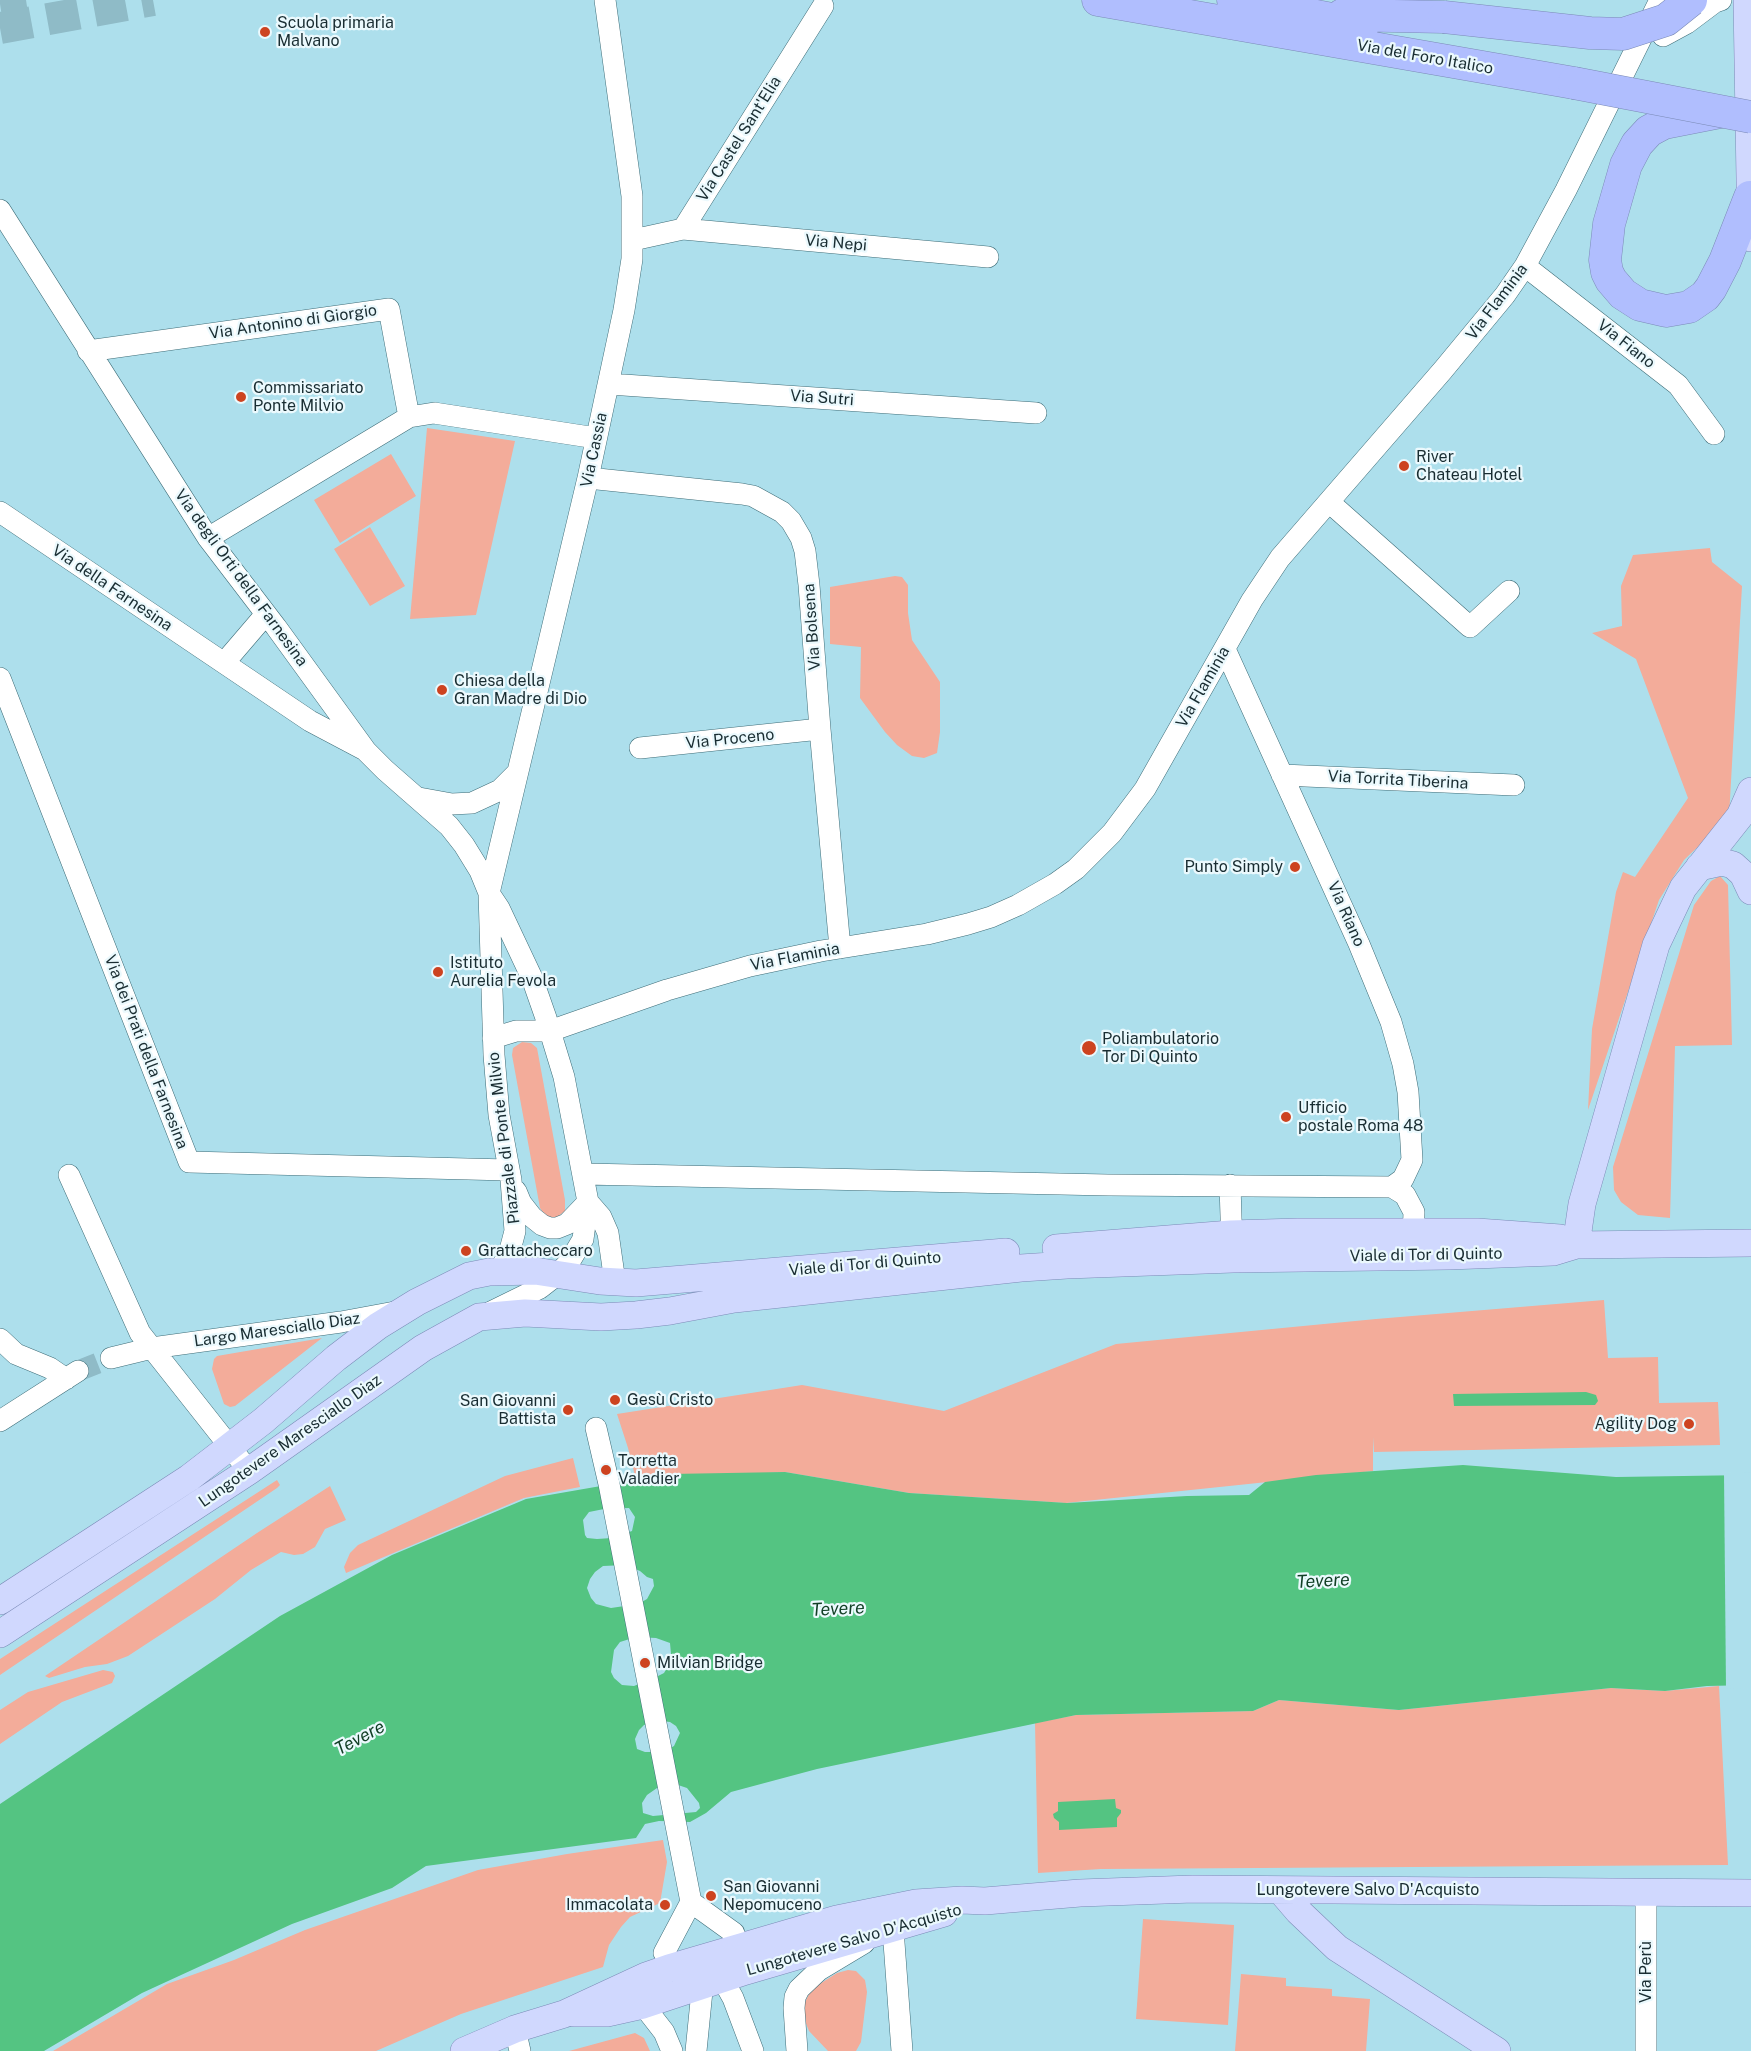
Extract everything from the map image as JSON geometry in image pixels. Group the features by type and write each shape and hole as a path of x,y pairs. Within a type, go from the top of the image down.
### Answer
{"highway":[{"name":"Via del Foro Italico","path":"1098,0 1580,74 1751,95"},
{"name":"Via del Foro Italico","path":"1233,0 1580,74 1720,112 1751,117"},
{"path":"1310,15 1444,17 1614,34 1631,32 1660,22 1674,14 1690,0"},
{"path":"1720,112 1664,123 1643,135 1632,152 1621,179 1609,224 1605,260 1611,280 1630,300 1652,309 1666,311 1689,307 1705,296 1714,282 1725,261 1750,197"}],"main road":[{"path":"1747,13 1751,238"},
{"path":"1576,1245 1584,1196 1656,945 1677,898 1740,816 1751,791"},
{"path":"1699,867 1722,862 1733,865 1743,874 1751,891"},
{"name":"Viale di Tor di Quinto","path":"601,1317 651,1314 745,1298 1232,1247 1298,1232 1477,1232 1554,1237 1576,1245"},
{"name":"Viale di Tor di Quinto","path":"499,1271 535,1271 615,1282 643,1283 1232,1247 1275,1258 1501,1255 1554,1252 1576,1245 1751,1243"},
{"name":"Lungotevere Maresciallo Diaz","path":"0,1601 149,1506 263,1421 360,1339 402,1311 459,1280 499,1271"},
{"name":"Lungotevere Maresciallo Diaz","path":"0,1634 249,1471 430,1343 479,1317 525,1313 601,1317"},
{"name":"Lungotevere Salvo D'Acquisto","path":"564,2014 646,1976 706,1956 837,1918 932,1902 985,1901 1126,1890 1751,1893"},
{"path":"1280,1890 1298,1911 1342,1951 1497,2051"},
{"name":"Lungotevere Salvo D'Acquisto","path":"564,2014 607,2013 643,2005 985,1901"},
{"path":"465,2051 518,2040 564,2014"}],"street":[{"name":"Via Cassia","path":"489,893 588,478 628,287 633,240 630,186 605,0"},
{"name":"Via Flaminia","path":"550,1031 644,997 728,971 840,948 927,934 983,920 1043,891 1076,869 1112,833 1145,789 1252,600 1271,571 1477,330 1525,266 1566,190 1660,0"},
{"path":"1638,48 1687,23 1714,2 1721,0"},
{"path":"1728,0 1747,13"},
{"name":"Via Castel Sant'Elia","path":"683,228 823,6"},
{"name":"Via degli Orti della Farnesina","path":"0,210 208,538 366,751 458,835 480,871 489,893"},
{"path":"633,240 683,228"},
{"name":"Via Nepi","path":"683,228 988,257"},
{"name":"Via Fiano","path":"1525,266 1678,385 1714,434"},
{"name":"Via Antonino di Giorgio","path":"88,351 389,309 409,417"},
{"name":"Via Sutri","path":"609,384 1036,412"},
{"path":"208,538 409,417 428,412 596,438"},
{"name":"Via Bolsena","path":"588,478 742,494 773,506 791,521 801,538 805,550 840,948"},
{"path":"1329,502 1470,627 1509,591"},
{"name":"Via della Farnesina","path":"0,512 310,721 366,751"},
{"path":"224,663 266,614"},
{"name":"Via Riano","path":"1225,649 1384,1001 1398,1043 1408,1092 1412,1160 1403,1179 1392,1187"},
{"name":"Via dei Prati della Farnesina","path":"0,678 189,1162 509,1175"},
{"name":"Via Proceno","path":"640,748 820,729"},
{"path":"415,797 452,804 472,803 500,790 517,773"},
{"name":"Via Torrita Tiberina","path":"1282,775 1514,785"},
{"path":"479,1317 540,1288 558,1274 580,1246 588,1202 564,1077 550,1031 532,978 499,908 489,893"},
{"name":"Piazzale di Ponte Milvio","path":"489,893 493,1038 499,1115 515,1231 509,1254 499,1271"},
{"name":"Piazzale di Ponte Milvio","path":"493,1038 516,1031 550,1031"},
{"path":"584,1174 1392,1187"},
{"path":"69,1175 136,1326 249,1471"},
{"path":"509,1175 521,1203 535,1221 545,1227 557,1228 567,1224 588,1202"},
{"path":"1230,1185 1232,1247"},
{"name":"Viale di Tor di Quinto","path":"1275,1258 1295,1245 1405,1244 1412,1241 1414,1212 1405,1195 1392,1187"},
{"path":"588,1202 601,1217 608,1233 615,1282"},
{"name":"Largo Maresciallo Diaz","path":"111,1358 152,1348 341,1322 402,1311"},
{"path":"0,1339 16,1354 72,1375 0,1421"},
{"path":"596,1428 691,1902 664,1953"},
{"name":"Via Perù","path":"1646,1893 1646,2051"},
{"path":"691,1902 734,1933"},
{"path":"797,2051 794,2002 801,1986 819,1970 886,1930 902,2051"},
{"path":"696,2051 713,1982 706,1956"},
{"path":"713,1982 734,1998 753,2051"},
{"path":"643,2005 664,2032 672,2051"},
{"path":"795,2027 812,2051"}],"shaded area":[{"path":"427,428 515,441 476,615 410,619"},
{"path":"391,454 416,496 340,543 314,500"},
{"path":"370,527 405,586 370,606 334,549"},
{"path":"1710,548 1712,562 1742,586 1729,817 1684,860 1659,900 1588,1110 1592,1029 1616,892 1623,872 1635,877 1688,798 1636,659 1592,633 1622,626 1621,586 1633,555"},
{"path":"895,576 902,577 908,585 908,613 912,640 940,682 940,732 937,753 924,758 912,756 897,745 860,698 861,647 830,644 830,587"},
{"path":"1720,876 1728,885 1732,1045 1675,1046 1670,1218 1638,1215 1621,1202 1614,1190 1613,1167 1694,905 1711,881"},
{"path":"522,1042 531,1043 537,1048 565,1200 565,1211 557,1217 546,1217 540,1208 512,1055 513,1048"},
{"path":"1604,1300 1608,1358 1658,1357 1659,1403 1718,1402 1720,1445 1374,1452 1373,1437 1373,1471 1066,1503 909,1493 785,1472 636,1480 617,1414 802,1385 944,1411 1116,1344"},
{"path":"322,1338 235,1406 230,1407 224,1404 212,1369 217,1356"},
{"path":"573,1458 580,1487 524,1498 346,1573 344,1567 350,1553 358,1545 505,1476"},
{"path":"277,1480 280,1485 277,1488 0,1675 0,1659"},
{"path":"330,1486 346,1520 325,1529 315,1547 303,1554 294,1555 281,1552 251,1570 215,1599 128,1656 107,1664 85,1667 49,1678 45,1676 257,1533"},
{"path":"103,1670 113,1672 115,1676 112,1683 62,1702 0,1744 0,1710 28,1692"},
{"path":"1719,1686 1728,1865 1101,1869 1038,1873 1035,1723 1076,1715 1253,1711 1279,1700 1399,1710 1611,1688 1665,1691"},
{"path":"663,1840 667,1862 660,1903 630,1917 621,1927 609,1945 603,1967 461,2014 376,2051 53,2051 167,1984 234,1960 305,1930 478,1870"},
{"path":"1143,1919 1234,1925 1228,2025 1136,2019"},
{"path":"848,1970 856,1971 865,1980 867,1992 861,2042 856,2051 828,2051 809,2031 805,2021 805,2002 818,1985 837,1973"},
{"path":"1241,1974 1286,1978 1286,1986 1332,1989 1332,1996 1370,1999 1366,2051 1235,2051"},
{"path":"635,2033 644,2038 650,2051 569,2051"}],"water":[{"path":"1586,1392 1596,1395 1598,1401 1595,1405 1454,1406 1453,1394"},
{"name":"Tevere","path":"1463,1465 1616,1477 1751,1475 1751,1685 1707,1686 1665,1691 1611,1688 1399,1710 1279,1700 1253,1711 1076,1715 817,1769 731,1792 706,1813 690,1822 659,1821 645,1824 636,1838 426,1866 392,1888 292,1924 142,1993 44,2051 0,2051 0,1804 280,1616 392,1555 526,1499 670,1474 785,1472 909,1493 1067,1503 1249,1495 1265,1482 1316,1475","holes":["629,1508 635,1517 632,1531 612,1538 587,1538 583,1520 589,1512","625,1565 653,1579 654,1586 647,1599 638,1604 611,1608 596,1604 587,1588 595,1572 603,1566","636,1637 656,1638 670,1643 671,1654 664,1673 634,1686 622,1685 611,1672 614,1650 620,1642","662,1721 670,1722 680,1733 674,1746 663,1752 645,1752 637,1749 635,1739 644,1725","675,1784 687,1788 699,1803 700,1808 696,1812 653,1816 643,1813 642,1803 647,1795 657,1788"]},
{"path":"1115,1799 1116,1808 1121,1810 1117,1818 1117,1827 1059,1830 1059,1822 1053,1814 1058,1811 1058,1802"}],"pier":[{"path":"1751,1472 1751,1688 1726,1689 1724,1473"}],"tunnel":[{"path":"0,4 26,0"},
{"path":"0,28 153,0"},
{"path":"78,1371 111,1358"}],"place":[{"name":"Scuola primaria Malvano","path":"265,32"},
{"name":"Commissariato Ponte Milvio","path":"241,397"},
{"name":"River Chateau Hotel","path":"1404,466"},
{"name":"Chiesa della Gran Madre di Dio","path":"442,690"},
{"name":"Punto Simply","path":"1295,867"},
{"name":"Istituto Aurelia Fevola","path":"438,972"},
{"name":"Poliambulatorio Tor Di Quinto","path":"1089,1048"},
{"name":"Ufficio postale Roma 48","path":"1286,1117"},
{"name":"Grattacheccaro","path":"466,1251"},
{"name":"Gesù Cristo","path":"615,1400"},
{"name":"San Giovanni Battista","path":"568,1410"},
{"name":"Agility Dog","path":"1689,1424"},
{"name":"Torretta Valadier","path":"606,1470"},
{"name":"Milvian Bridge","path":"645,1663"},
{"name":"San Giovanni Nepomuceno","path":"711,1896"},
{"name":"Immacolata","path":"665,1905"}]}
